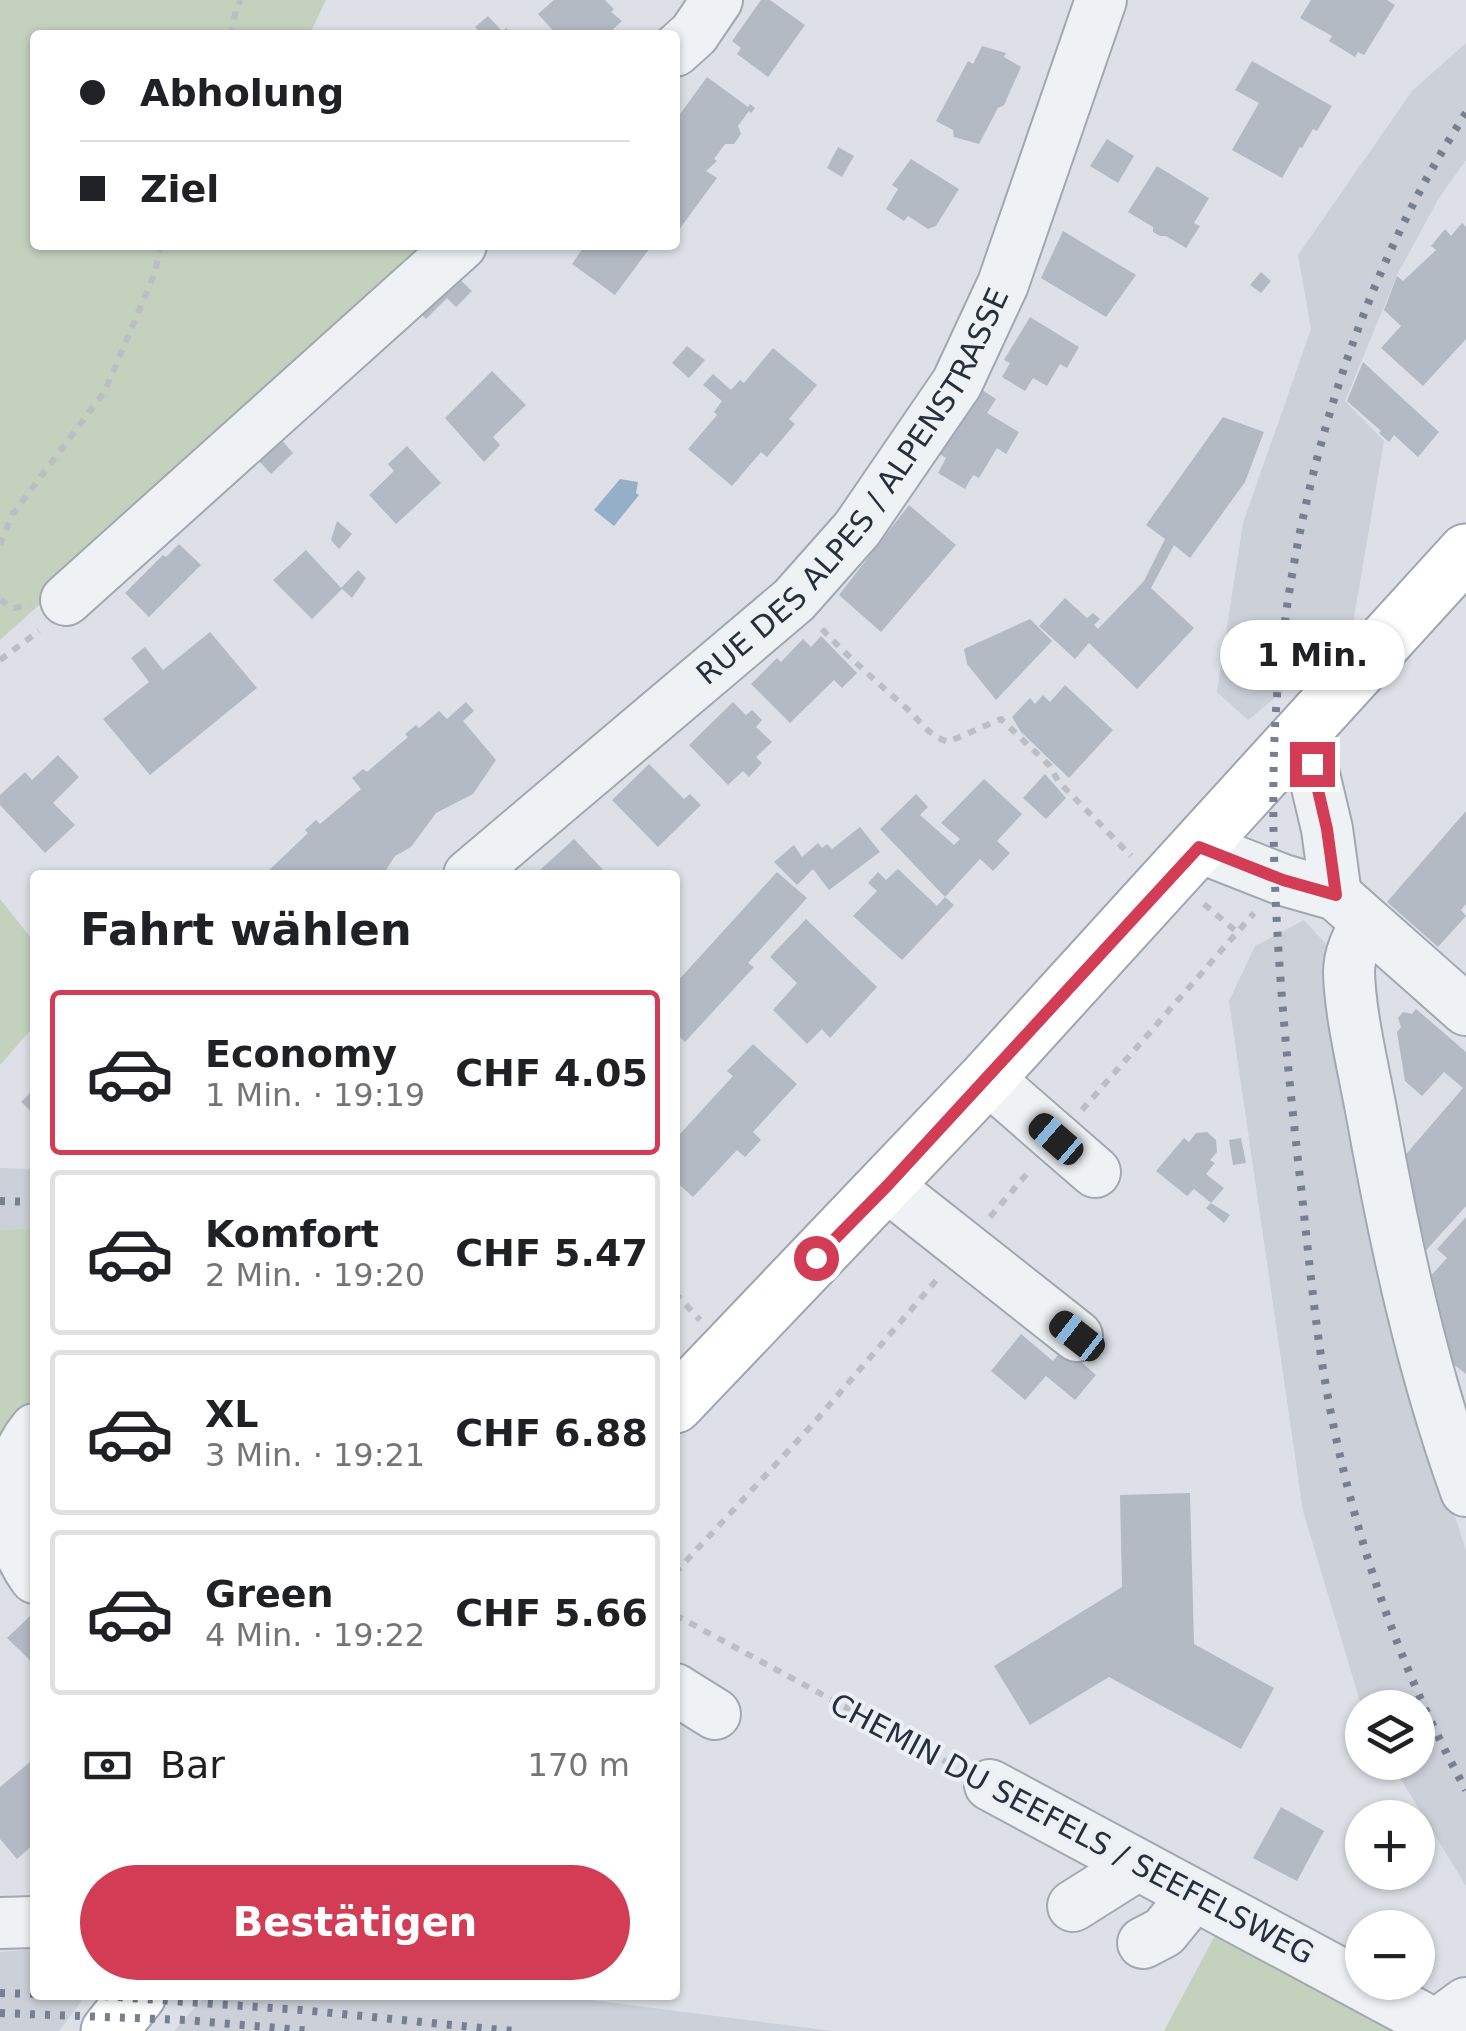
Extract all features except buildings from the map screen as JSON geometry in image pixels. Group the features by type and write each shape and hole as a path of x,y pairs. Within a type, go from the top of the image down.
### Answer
{"main road":[{"path":"680,1400 887,1186 1304,732 1458,575"},
{"path":"109,2031 134,2000"}],"street":[{"path":"680,47 694,34 717,0"},
{"name":"RUE DES ALPES / ALPENSTRASSE","path":"475,870 794,600 857,529 957,384 1003,284 1101,0"},
{"path":"66,600 454,250"},
{"path":"1304,732 1351,908 1354,944 1349,970 1362,1058 1412,1310 1446,1436 1466,1491"},
{"path":"1199,847 1351,908 1466,1010"},
{"path":"987,1078 1095,1172"},
{"path":"887,1186 1077,1336"},
{"path":"30,1438 6,1478 11,1524 30,1569"},
{"name":"CHEMIN DU SEEFELS / SEEFELSWEG","path":"990,1785 1436,2025 1466,2004"},
{"path":"1073,1906 1138,1865"},
{"path":"1143,1943 1164,1932 1194,1895"},
{"path":"0,1923 30,1922"}],"path":[{"path":"232,30 241,0"},
{"path":"0,544 12,515 105,390 154,275 161,250"},
{"path":"0,522 12,515"},
{"path":"818,625 857,666 939,739 948,742 1000,720 1050,766 1058,780 1142,868"},
{"path":"680,1568 813,1424 1283,880"},
{"path":"680,1298 701,1321"},
{"name":"CHEMIN DU SEEFELS / SEEFELSWEG","path":"680,1619 990,1785"}],"shaded area":[{"path":"1466,43 1466,160 1439,198 1397,275 1345,401 1384,441 1351,635 1248,720 1217,692 1243,523 1311,329 1298,255 1412,91"},
{"path":"1304,920 1326,944 1401,1321 1432,1442 1466,1551 1466,1886 1435,1835 1435,1800 1414,1800 1401,1780 1435,1780 1435,1690 1357,1690 1303,1511 1229,1001 1255,946"},
{"path":"0,1168 30,1169 30,1228 0,1230"},
{"path":"30,1949 30,2000 82,2000 59,2031 0,2031 0,1952"},
{"path":"202,2000 592,2000 832,2031 174,2031"}],"green space":[{"path":"0,0 326,0 311,30 30,30 30,250 435,250 0,640"},
{"path":"0,899 30,937 30,1031 0,1065"},
{"path":"30,1228 30,1413 0,1454 0,1230"},
{"path":"1220,1926 1345,1994 1345,2000 1355,2000 1412,2031 1164,2031"}],"water":[{"path":"620,479 638,482 639,495 614,526 594,510"}],"railway":[{"path":"1466,113 1424,184 1387,259 1328,419 1306,502 1290,586 1279,669 1273,805 1276,912 1294,1125 1318,1335 1336,1439 1363,1543 1398,1644 1466,1790"},
{"path":"0,1201 30,1202"},
{"path":"0,1993 30,1994"},
{"path":"159,2000 513,2031"},
{"path":"0,2013 185,2020 312,2031"}],"route":[{"path":"816,1258 1199,847 1283,880 1336,895 1327,829 1312,764"}]}
